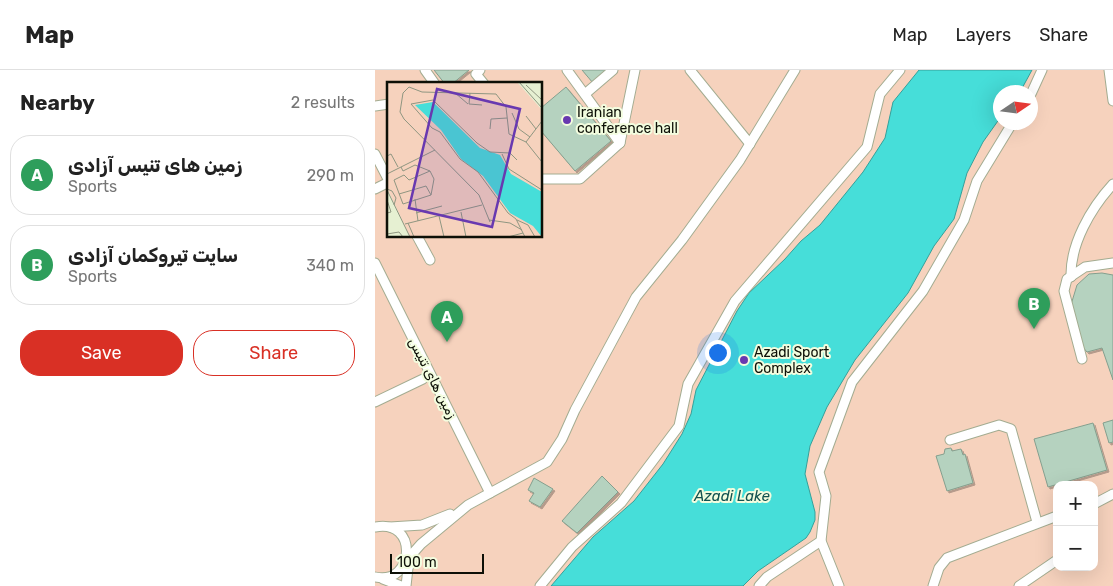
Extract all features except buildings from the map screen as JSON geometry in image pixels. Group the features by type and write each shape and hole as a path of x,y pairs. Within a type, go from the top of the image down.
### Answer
{"lane":[{"path":"425,70 434,82"},
{"path":"480,70 476,74 482,82"},
{"path":"567,70 620,142"},
{"path":"585,94 613,70"},
{"path":"543,180 580,179 620,142 635,70"},
{"path":"690,70 750,144"},
{"path":"375,527 422,525 442,518 547,462 562,439 575,410 636,297 682,240 750,144 795,70"},
{"path":"540,586 573,547 621,503 679,426 689,384 735,301 867,147 881,94 900,70"},
{"path":"1035,85 1042,70"},
{"path":"1109,70 1113,101"},
{"path":"839,586 821,541 826,496 819,472 852,382 923,292 964,220 977,181 1008,130"},
{"path":"375,154 387,178"},
{"path":"375,189 387,183"},
{"path":"1071,277 1071,264 1088,216 1113,184"},
{"path":"418,238 430,260"},
{"name":"زمین های تنیس","path":"375,263 490,493"},
{"path":"1082,359 1064,291 1067,279 1085,267 1113,263"},
{"path":"375,402 423,379"},
{"path":"950,440 999,425 1011,429 1037,522"},
{"path":"1098,502 1113,494"},
{"path":"377,577 394,574 417,549 468,505"},
{"path":"933,586 939,568 947,558 1053,517"},
{"path":"389,527 403,537 407,554 405,562"},
{"path":"759,586 767,577 821,541"},
{"path":"406,586 408,568 417,549"},
{"path":"1019,586 1053,563"},
{"path":"377,577 393,581 401,586"}],"shaded area":[{"name":"Azadi Sport Complex","path":"375,70 1113,70 1113,586 375,586"}],"water":[{"name":"Azadi Lake","path":"919,70 1032,70 1024,85 993,85 993,128 983,142 967,173 954,219 934,246 908,293 855,360 827,407 810,446 805,474 815,512 815,520 806,538 758,571 743,586 551,586 593,537 634,501 663,464 682,434 691,414 696,390 737,311 749,293 801,241 820,225 863,172 885,138 893,102"}],"place":[{"name":"Iranian conference hall","path":"567,120"},
{"name":"سایت تیروکمان آزادی","path":"1034,329"},
{"name":"زمین های تنیس آزادی","path":"447,342"},
{"name":"Azadi Sport Complex","path":"744,360"}]}
